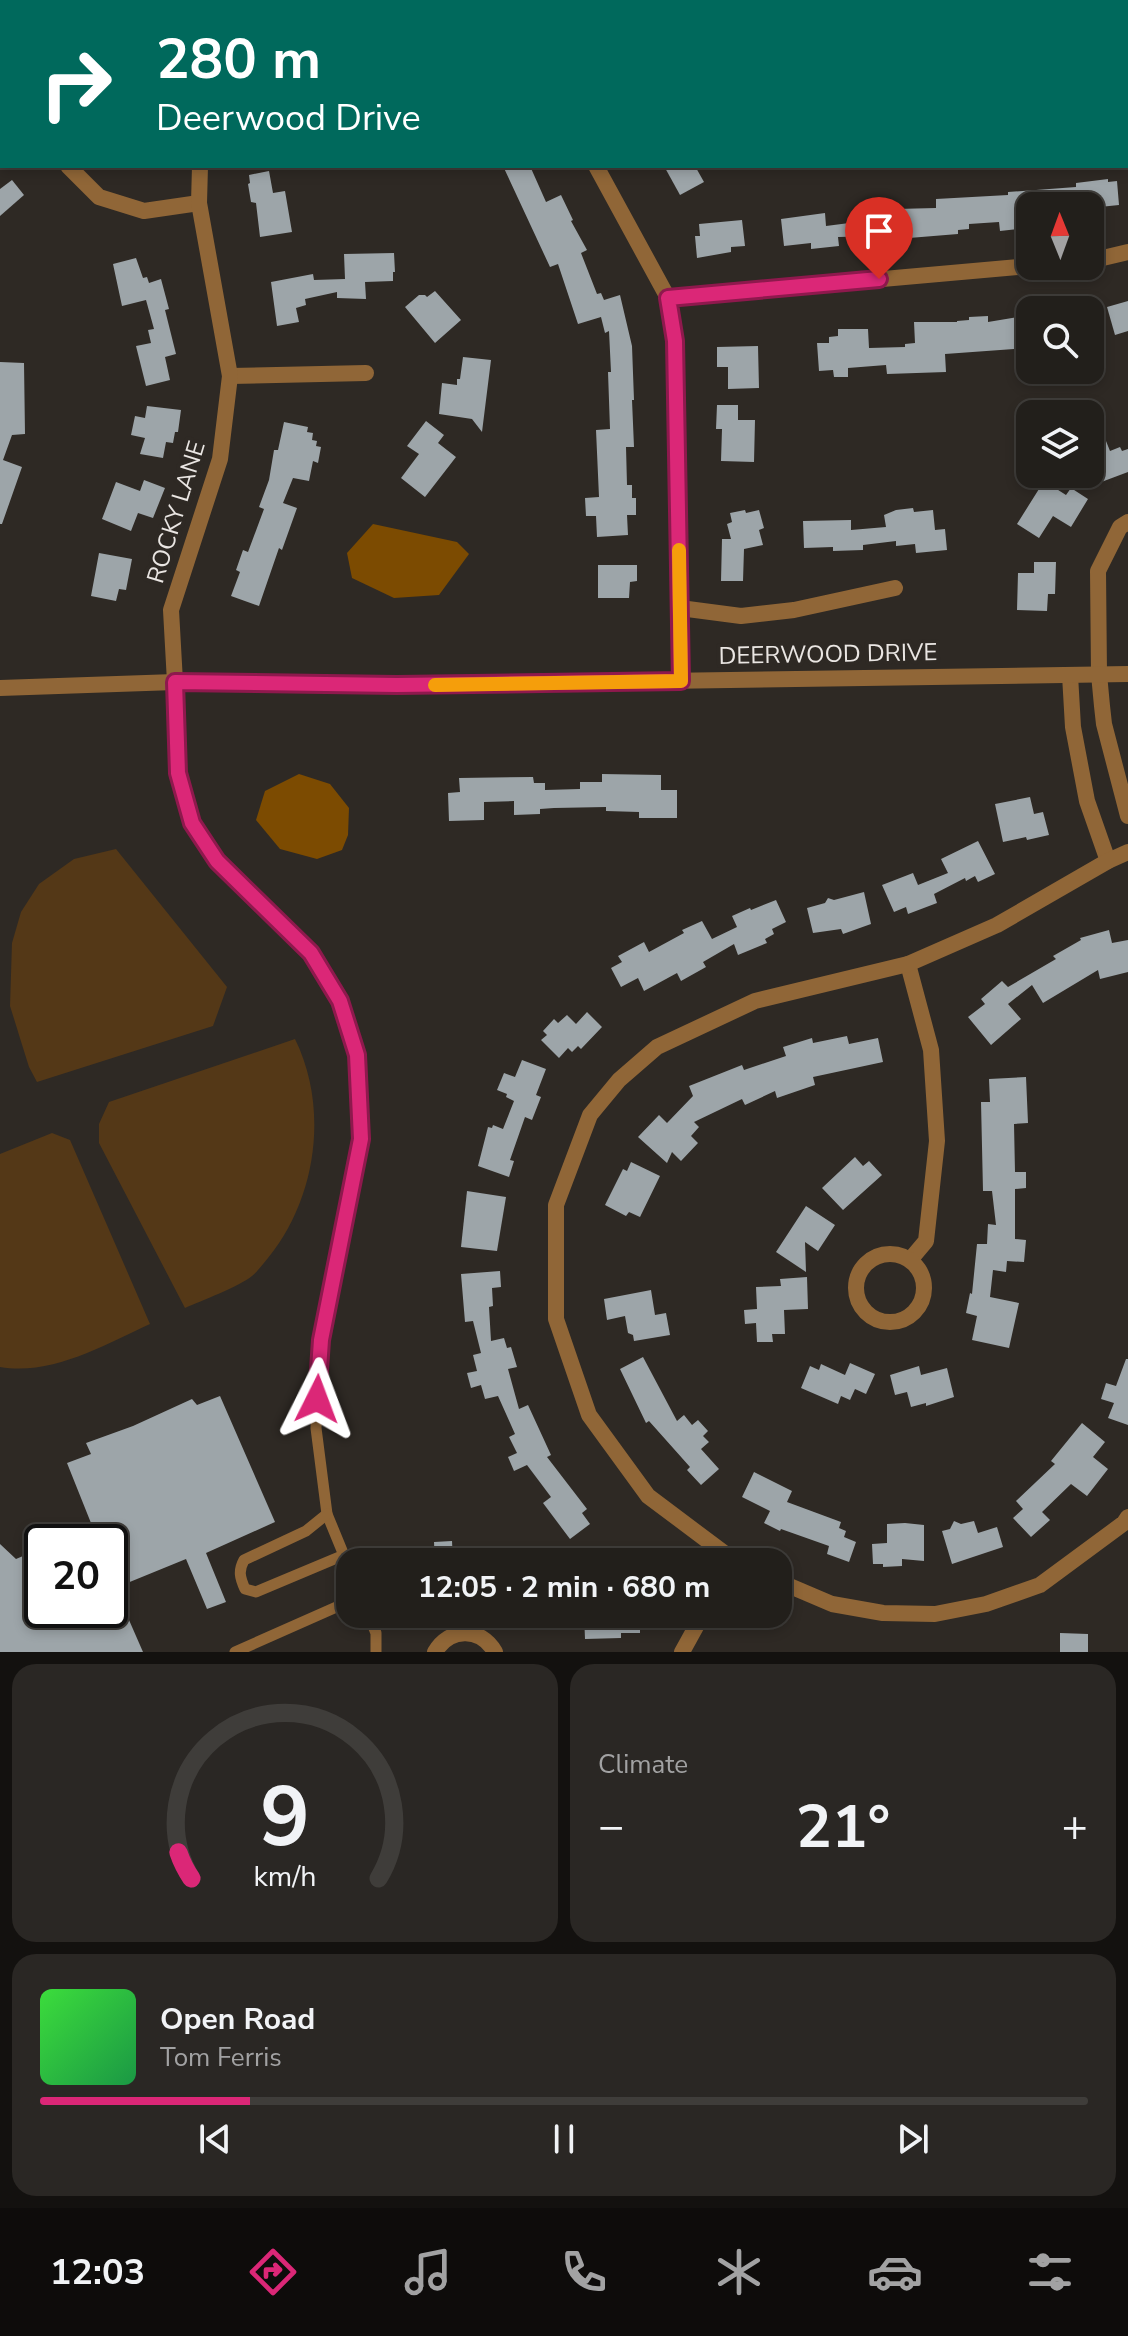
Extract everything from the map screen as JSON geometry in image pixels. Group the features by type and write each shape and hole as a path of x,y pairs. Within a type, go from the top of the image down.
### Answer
{"street":[{"path":"70,168 99,197 144,211 199,203"},
{"name":"ROCKY LANE","path":"175,682 171,610 220,459 230,376 199,203 200,168"},
{"path":"597,168 668,298 675,341 681,681"},
{"path":"1104,258 1128,252"},
{"path":"668,298 1016,267"},
{"path":"230,376 366,373"},
{"path":"1128,522 1120,527 1098,571 1099,674 1104,724 1128,816"},
{"path":"680,608 741,616 794,610 895,588"},
{"name":"DEERWOOD DRIVE","path":"0,688 175,682 397,685 1128,674"},
{"path":"1070,675 1073,727 1087,801 1108,861"},
{"path":"716,1548 648,1496 589,1415 556,1319 556,1205 590,1115 619,1080 657,1047 755,1001 908,964 997,925 1128,852"},
{"path":"908,964 931,1050 937,1141 926,1241 910,1260"},
{"path":"879,1255 901,1255 910,1260 919,1268 924,1279 922,1302 915,1312 906,1319 894,1322 882,1321 863,1309 856,1288 862,1268 879,1255"},
{"path":"792,1587 832,1604 883,1613 935,1614 986,1604 1040,1585 1127,1522"},
{"path":"682,1652 695,1628"},
{"path":"435,1652 450,1635 461,1632 483,1637 495,1652"}],"lane":[{"path":"175,682 178,773 192,823 217,861 311,953 340,1001 357,1055 361,1139 321,1340 316,1428 327,1514 341,1548"},
{"path":"327,1514 306,1531 244,1560 239,1569 241,1580 245,1589 256,1592 336,1558"},
{"path":"235,1652 336,1607"},
{"path":"374,1628 376,1652"}],"shaded area":[{"path":"373,524 457,542 469,554 439,595 394,598 352,578 347,553"},
{"path":"299,774 330,784 349,808 348,835 342,850 317,859 280,849 256,820 265,791"},
{"path":"116,849 227,987 213,1026 37,1082 29,1067 10,1006 12,943 21,912 39,884 74,859"},
{"path":"295,1039 306,1066 314,1123 313,1152 298,1208 285,1234 252,1276 185,1308 99,1143 99,1124 109,1102"},
{"path":"52,1133 70,1140 150,1324 58,1363 19,1369 0,1367 0,1154"}],"building":[{"path":"504,168 531,168 546,202 561,195 587,250 581,253 597,294 601,293 604,300 620,295 632,346 634,400 634,447 626,447 627,485 632,485 632,498 636,498 636,515 627,515 628,535 597,537 596,516 586,516 585,498 599,497 596,430 610,429 609,331 605,333 601,317 578,324 558,264 550,267"},
{"path":"665,168 696,168 704,182 680,195"},
{"path":"269,171 273,193 285,191 292,232 260,237 256,203 251,202 249,175"},
{"path":"1108,179 1108,182 1117,181 1119,205 1104,207 1104,192 1016,192 1016,229 1000,231 999,222 969,224 969,229 958,230 958,234 909,238 909,241 880,242 880,236 838,237 839,246 811,249 811,243 784,246 781,219 825,213 826,226 857,222 856,206 896,204 896,209 936,208 936,199 1008,195 1008,192 1076,187 1076,183"},
{"path":"12,180 24,195 0,216 0,189"},
{"path":"742,220 745,246 731,247 731,252 697,258 695,236 700,236 699,224"},
{"path":"394,253 393,281 365,282 366,299 337,298 337,292 305,299 306,305 296,308 299,322 277,326 271,282 313,274 314,280 345,279 344,254"},
{"path":"136,258 143,278 147,277 149,283 161,279 176,354 165,357 170,380 146,386 136,346 151,343 148,330 154,329 146,300 122,306 113,264"},
{"path":"435,291 461,320 435,343 405,307 419,295 427,297"},
{"path":"1128,301 1128,331 1115,335 1107,307"},
{"path":"988,316 988,322 1016,317 1014,349 945,354 946,372 887,374 886,365 848,368 848,377 834,377 833,370 819,371 817,343 829,343 829,337 838,336 838,329 868,329 869,348 905,347 905,344 915,343 914,322 957,322 969,320 969,317"},
{"path":"758,346 759,388 728,389 728,367 717,367 717,347"},
{"path":"463,357 491,360 482,432 472,419 439,414 442,383 457,385"},
{"path":"0,362 24,363 25,434 12,435 3,460 22,467 2,524 0,524"},
{"path":"717,405 738,405 738,420 755,420 754,462 721,461 722,429 716,429"},
{"path":"147,406 181,410 178,432 175,432 173,443 166,442 163,458 140,454 145,438 131,435 135,416 145,418"},
{"path":"426,421 444,435 438,443 456,457 425,497 401,478 419,454 407,446"},
{"path":"284,422 308,427 307,432 313,433 312,440 321,447 318,463 313,461 309,481 293,478 283,503 297,508 259,606 231,596 240,572 236,570 243,550 248,552 264,509 259,507"},
{"path":"1104,442 1110,451 1120,447 1122,451 1128,449 1128,472 1104,481"},
{"path":"144,480 165,488 153,518 138,513 131,531 102,519 116,482 140,491"},
{"path":"1040,488 1055,488 1066,495 1071,488 1088,499 1071,527 1053,516 1039,538 1017,524"},
{"path":"913,508 914,512 933,510 935,530 945,529 947,550 916,553 915,544 896,546 896,541 863,545 863,550 804,548 803,521 851,520 851,530 886,527 884,515"},
{"path":"745,510 746,513 759,510 764,528 759,530 763,545 744,549 743,581 721,581 722,539 731,539 727,524 732,522 730,513"},
{"path":"99,553 132,559 126,590 119,589 116,601 91,596"},
{"path":"1034,562 1056,562 1055,594 1048,594 1047,611 1017,610 1018,573 1034,573"},
{"path":"598,565 637,565 637,581 630,582 629,598 598,598"},
{"path":"602,774 661,775 661,790 677,790 677,818 639,818 639,812 606,811 606,807 540,809 540,814 514,815 514,801 484,802 484,820 449,821 448,793 460,792 459,778 533,777 534,783 545,783 545,790 580,789 580,782 602,782"},
{"path":"1030,797 1034,814 1043,812 1049,835 1003,842 995,804"},
{"path":"978,841 995,874 978,882 975,876 966,881 965,878 934,894 937,903 908,914 906,907 894,912 882,885 913,873 918,885 948,873 941,859"},
{"path":"864,892 871,924 843,934 841,929 813,933 807,908 825,903 828,898 834,900"},
{"path":"776,900 786,922 772,929 774,934 765,939 767,943 738,955 734,944 703,962 706,967 681,981 677,973 644,991 638,978 621,987 611,968 622,962 618,956 644,942 649,952 702,921 712,939 737,927 732,916"},
{"path":"1109,930 1112,943 1128,940 1128,972 1100,979 1098,970 1043,1003 1032,985 1008,1004 1021,1019 991,1045 968,1017 985,1004 981,999 1002,981 1008,987 1056,959 1053,956 1080,938"},
{"path":"587,1012 602,1027 581,1049 578,1046 572,1052 568,1048 559,1058 541,1040 547,1035 543,1031 554,1019 558,1023 567,1015 576,1024"},
{"path":"847,1036 849,1044 878,1038 883,1062 813,1077 815,1085 777,1098 775,1091 745,1105 742,1099 694,1122 699,1127 691,1136 698,1143 681,1161 672,1152 667,1163 638,1137 659,1115 667,1123 693,1096 689,1086 742,1065 744,1070 786,1056 783,1047 812,1038 813,1043"},
{"path":"522,1060 546,1069 536,1095 541,1097 532,1120 525,1117 510,1160 514,1161 509,1177 478,1166 488,1127 492,1128 493,1125 503,1129 514,1101 497,1090 504,1073 515,1077"},
{"path":"1026,1077 1028,1123 1014,1124 1015,1172 1026,1172 1026,1188 1015,1189 1015,1239 1026,1240 1024,1262 1007,1261 1006,1272 993,1270 990,1297 1019,1303 1009,1348 972,1340 977,1316 966,1313 972,1294 977,1244 987,1244 988,1224 996,1225 992,1191 983,1191 981,1102 990,1102 989,1079"},
{"path":"855,1157 863,1166 869,1161 882,1175 843,1210 822,1188"},
{"path":"631,1162 660,1176 640,1217 629,1212 626,1216 605,1205 623,1169 627,1171"},
{"path":"467,1191 506,1197 497,1251 461,1247"},
{"path":"806,1206 835,1225 818,1251 805,1242 806,1272 776,1252"},
{"path":"500,1271 501,1287 492,1288 493,1306 489,1307 491,1341 504,1338 507,1348 511,1347 517,1367 508,1369 519,1409 528,1405 551,1455 547,1457 587,1509 582,1513 590,1524 570,1539 543,1503 551,1497 527,1465 514,1471 508,1457 517,1453 509,1437 515,1434 498,1396 485,1399 481,1385 471,1388 467,1373 477,1371 473,1355 481,1353 473,1321 465,1322 461,1274"},
{"path":"807,1277 808,1309 784,1310 785,1334 772,1334 773,1342 757,1342 756,1323 745,1324 744,1310 757,1309 756,1287 781,1286 780,1279"},
{"path":"651,1290 655,1315 666,1313 670,1335 634,1341 633,1335 628,1333 625,1316 607,1320 604,1299"},
{"path":"643,1357 677,1421 684,1415 692,1425 698,1420 708,1431 703,1436 709,1442 701,1449 719,1469 701,1485 687,1470 690,1467 649,1421 646,1423 620,1369"},
{"path":"1126,1359 1128,1425 1108,1418 1114,1403 1101,1399 1106,1383 1116,1386"},
{"path":"850,1363 875,1374 866,1394 855,1389 850,1400 841,1396 838,1404 801,1388 810,1366 819,1370 821,1364 845,1375"},
{"path":"919,1366 921,1375 947,1368 954,1397 926,1406 926,1403 911,1407 907,1392 895,1395 890,1375"},
{"path":"220,1396 275,1522 206,1553 226,1602 207,1609 186,1559 128,1583 128,1524 91,1524 67,1463 91,1454 86,1443 192,1399 197,1405"},
{"path":"1082,1423 1105,1442 1093,1457 1108,1469 1087,1496 1071,1484 1042,1512 1050,1520 1031,1537 1013,1518 1023,1509 1016,1501 1055,1464 1051,1461"},
{"path":"754,1472 792,1491 787,1502 841,1522 839,1528 846,1531 844,1537 856,1542 849,1562 827,1554 829,1546 764,1523 770,1511 742,1497"},
{"path":"954,1521 961,1524 974,1521 978,1533 997,1527 1003,1547 952,1564 942,1531 950,1529"},
{"path":"887,1524 924,1525 924,1561 902,1559 902,1566 873,1564 872,1544 887,1543"},
{"path":"452,1541 452,1548 434,1548 434,1542"},
{"path":"0,1544 16,1559 24,1556 24,1628 128,1628 128,1618 143,1652 0,1652"},
{"path":"585,1628 640,1628 640,1633 621,1633 621,1638 585,1639"},
{"path":"1060,1633 1088,1634 1088,1652 1060,1652"}],"slow traffic":[{"path":"435,685 681,681 679,550"}],"route":[{"path":"317,1399 321,1340 361,1139 357,1055 340,1001 311,953 217,861 192,823 178,773 175,682 397,685 681,681 675,341 668,298 879,279"}]}
